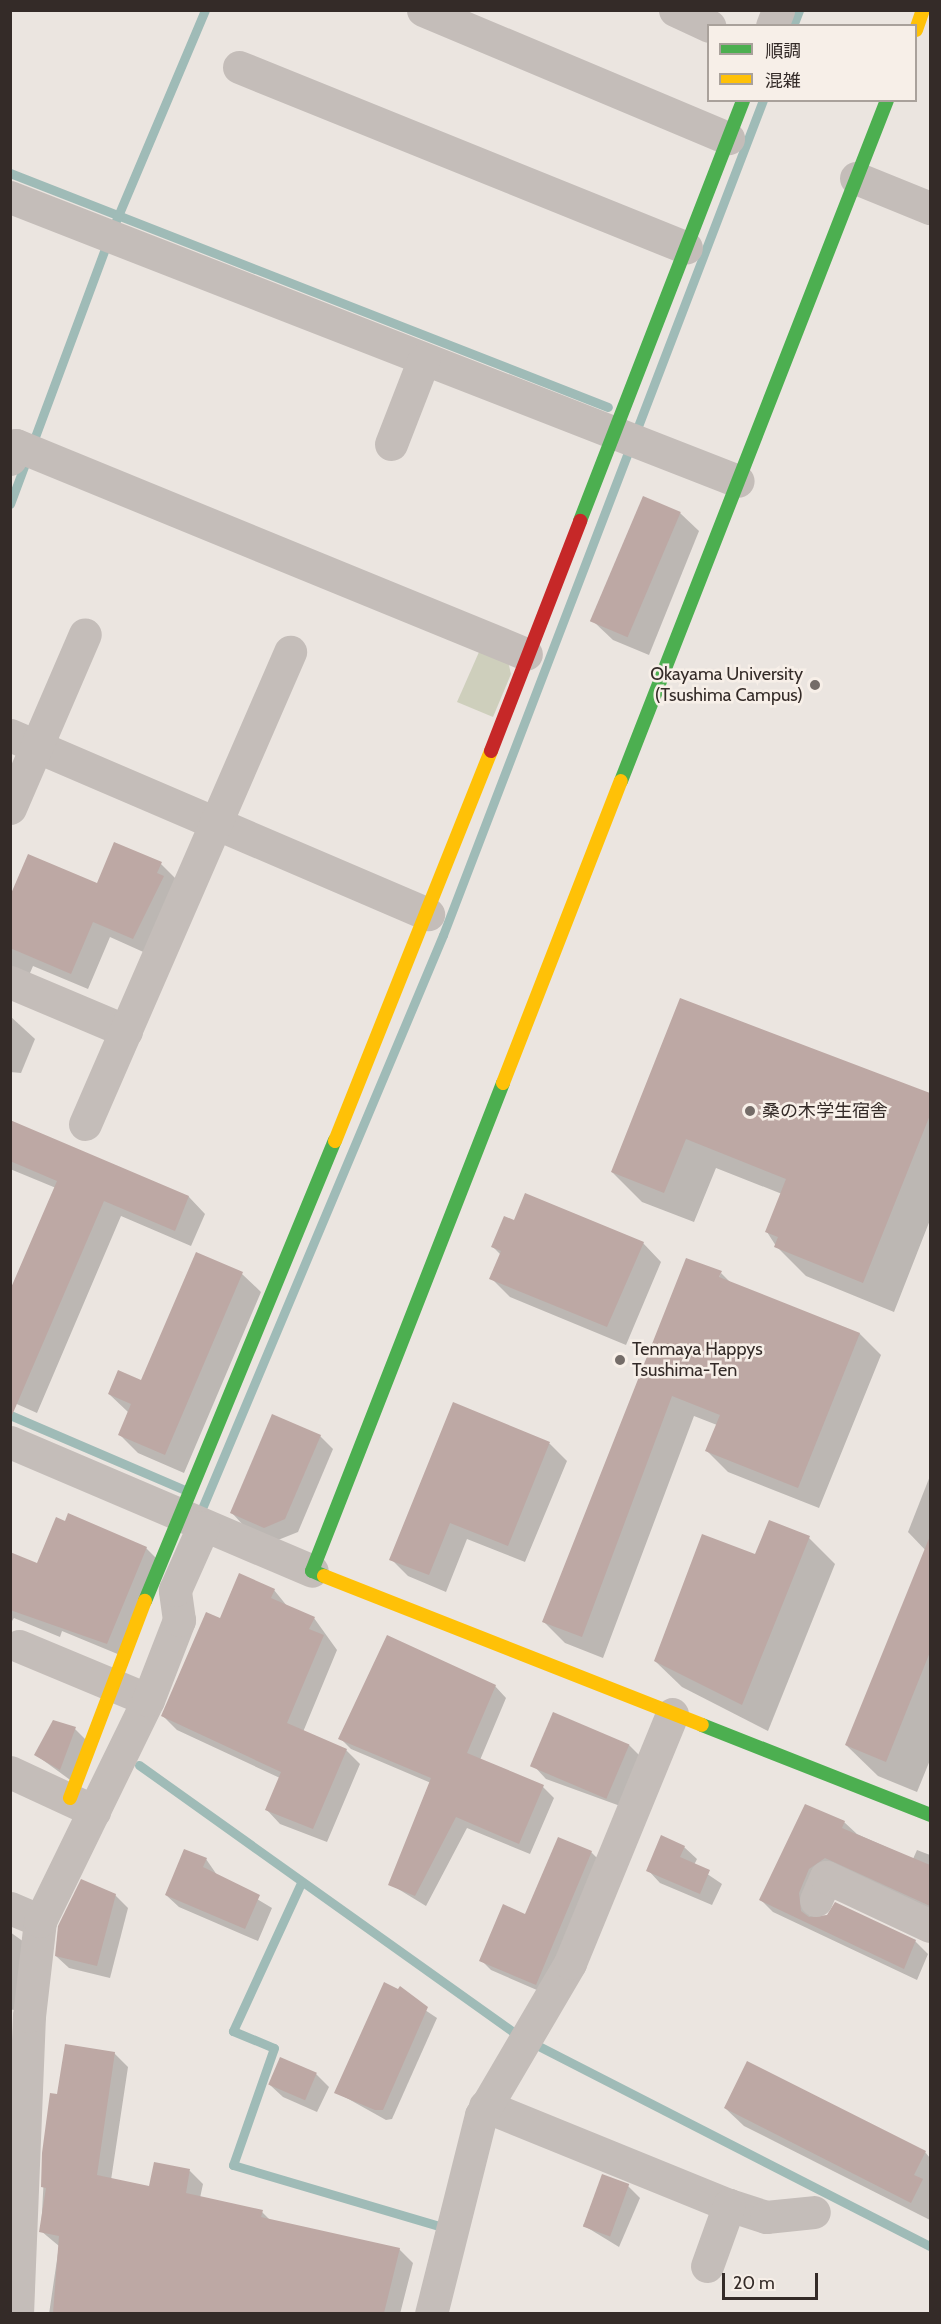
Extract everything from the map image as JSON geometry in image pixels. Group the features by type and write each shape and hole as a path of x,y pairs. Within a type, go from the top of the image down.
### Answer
{"street":[{"path":"423,10 728,138"},
{"path":"675,10 707,25"},
{"path":"917,25 923,10"},
{"path":"239,67 686,248"},
{"path":"82,1805 148,1700 179,1620 175,1590 195,1482 428,914 526,654 627,438 686,248 742,102"},
{"path":"312,1571 886,102"},
{"path":"856,178 930,208"},
{"path":"10,197 738,481"},
{"path":"391,444 424,359"},
{"path":"24,453 526,654"},
{"path":"10,808 24,741 85,634"},
{"path":"85,1124 290,652"},
{"path":"24,741 428,914"},
{"path":"10,982 126,1031"},
{"path":"10,1442 190,1514 312,1571 930,1815"},
{"path":"17,2313 15,2218 19,2053 40,1921 82,1805 111,1684 190,1514"},
{"path":"19,1646 148,1700"},
{"path":"431,2313 485,2106 528,2040 570,1963 672,1714"},
{"path":"10,1772 82,1805"},
{"path":"816,1900 826,1877 930,1926"},
{"path":"10,1908 40,1921"},
{"path":"485,2106 729,2205 766,2217 814,2212"},
{"path":"707,2266 729,2205"}],"green space":[{"path":"483,643 506,653 511,674 493,717 457,702"}],"building":[{"path":"643,496 681,512 628,637 590,621"},
{"path":"114,842 162,862 157,873 164,876 133,939 93,922 71,974 10,948 10,896 28,854 97,883"},
{"path":"680,998 930,1093 930,1115 863,1283 774,1247 778,1237 765,1232 786,1179 686,1139 664,1193 611,1172"},
{"path":"10,1120 189,1196 175,1231 104,1201 10,1420 10,1290 57,1181 10,1161"},
{"path":"525,1193 644,1242 607,1327 489,1279 501,1251 491,1247 504,1216 514,1220"},
{"path":"196,1252 243,1272 165,1455 118,1435 131,1404 108,1394 118,1370 141,1380"},
{"path":"686,1258 722,1271 719,1277 860,1333 798,1488 705,1451 720,1415 672,1396 582,1637 542,1622"},
{"path":"453,1402 550,1442 508,1546 450,1523 429,1575 389,1560"},
{"path":"272,1414 321,1435 285,1519 264,1528 230,1513"},
{"path":"68,1513 147,1547 107,1644 10,1610 10,1552 37,1563 56,1517 65,1521"},
{"path":"769,1520 810,1536 742,1705 654,1661 702,1534 755,1554"},
{"path":"930,1536 930,1652 886,1762 845,1745"},
{"path":"239,1573 275,1589 271,1598 315,1617 309,1629 324,1635 287,1723 347,1749 313,1829 265,1810 281,1772 161,1716 206,1612 220,1618"},
{"path":"387,1635 496,1685 467,1753 544,1785 519,1844 456,1817 415,1896 388,1885 431,1778 338,1739"},
{"path":"553,1712 629,1744 606,1799 530,1766"},
{"path":"53,1720 76,1727 60,1770 34,1755"},
{"path":"805,1804 845,1821 842,1828 930,1865 930,1906 825,1858 809,1869 799,1893 801,1911 809,1917 827,1915 835,1902 916,1940 904,1969 759,1900"},
{"path":"661,1835 685,1846 680,1857 710,1870 700,1894 646,1871"},
{"path":"558,1837 592,1851 536,1985 479,1961 503,1904 525,1914"},
{"path":"184,1849 207,1858 203,1867 260,1895 245,1929 165,1895"},
{"path":"81,1879 116,1894 97,1966 55,1956 58,1926"},
{"path":"384,1982 398,1989 400,1986 428,2007 383,2110 375,2110 334,2093"},
{"path":"65,2044 115,2052 97,2175 149,2186 154,2162 190,2169 186,2193 263,2210 261,2217 400,2248 384,2313 53,2313 59,2236 39,2232 46,2188 41,2187 42,2153 50,2093 57,2094"},
{"path":"280,2057 317,2073 305,2100 268,2085"},
{"path":"747,2061 926,2151 914,2175 923,2179 911,2203 724,2108"},
{"path":"602,2174 629,2184 610,2237 583,2227"}],"waterway":[{"path":"115,223 205,10"},
{"path":"794,24 799,10"},
{"path":"203,1506 443,935 762,102"},
{"path":"10,173 608,407"},
{"path":"10,504 105,248"},
{"path":"10,1415 185,1490"},
{"path":"139,1765 521,2037 930,2246"},
{"path":"301,1883 233,2031 274,2048 233,2165 442,2227"}],"traffic: fast":[{"path":"580,521 742,102"},
{"path":"621,781 886,102"},
{"path":"324,1576 312,1571 503,1083"},
{"path":"145,1601 335,1141"},
{"path":"702,1725 930,1815"}],"traffic: slow":[{"path":"917,27 923,10"},
{"path":"335,1141 491,751"},
{"path":"503,1083 621,781"},
{"path":"324,1576 702,1725"},
{"path":"70,1798 145,1601"}],"traffic: jam":[{"path":"491,751 580,521"}],"place":[{"name":"Okayama University (Tsushima Campus)","path":"815,685"},
{"name":"桑の木学生宿舎","path":"750,1111"},
{"name":"Tenmaya Happys Tsushima-Ten","path":"620,1360"}]}
